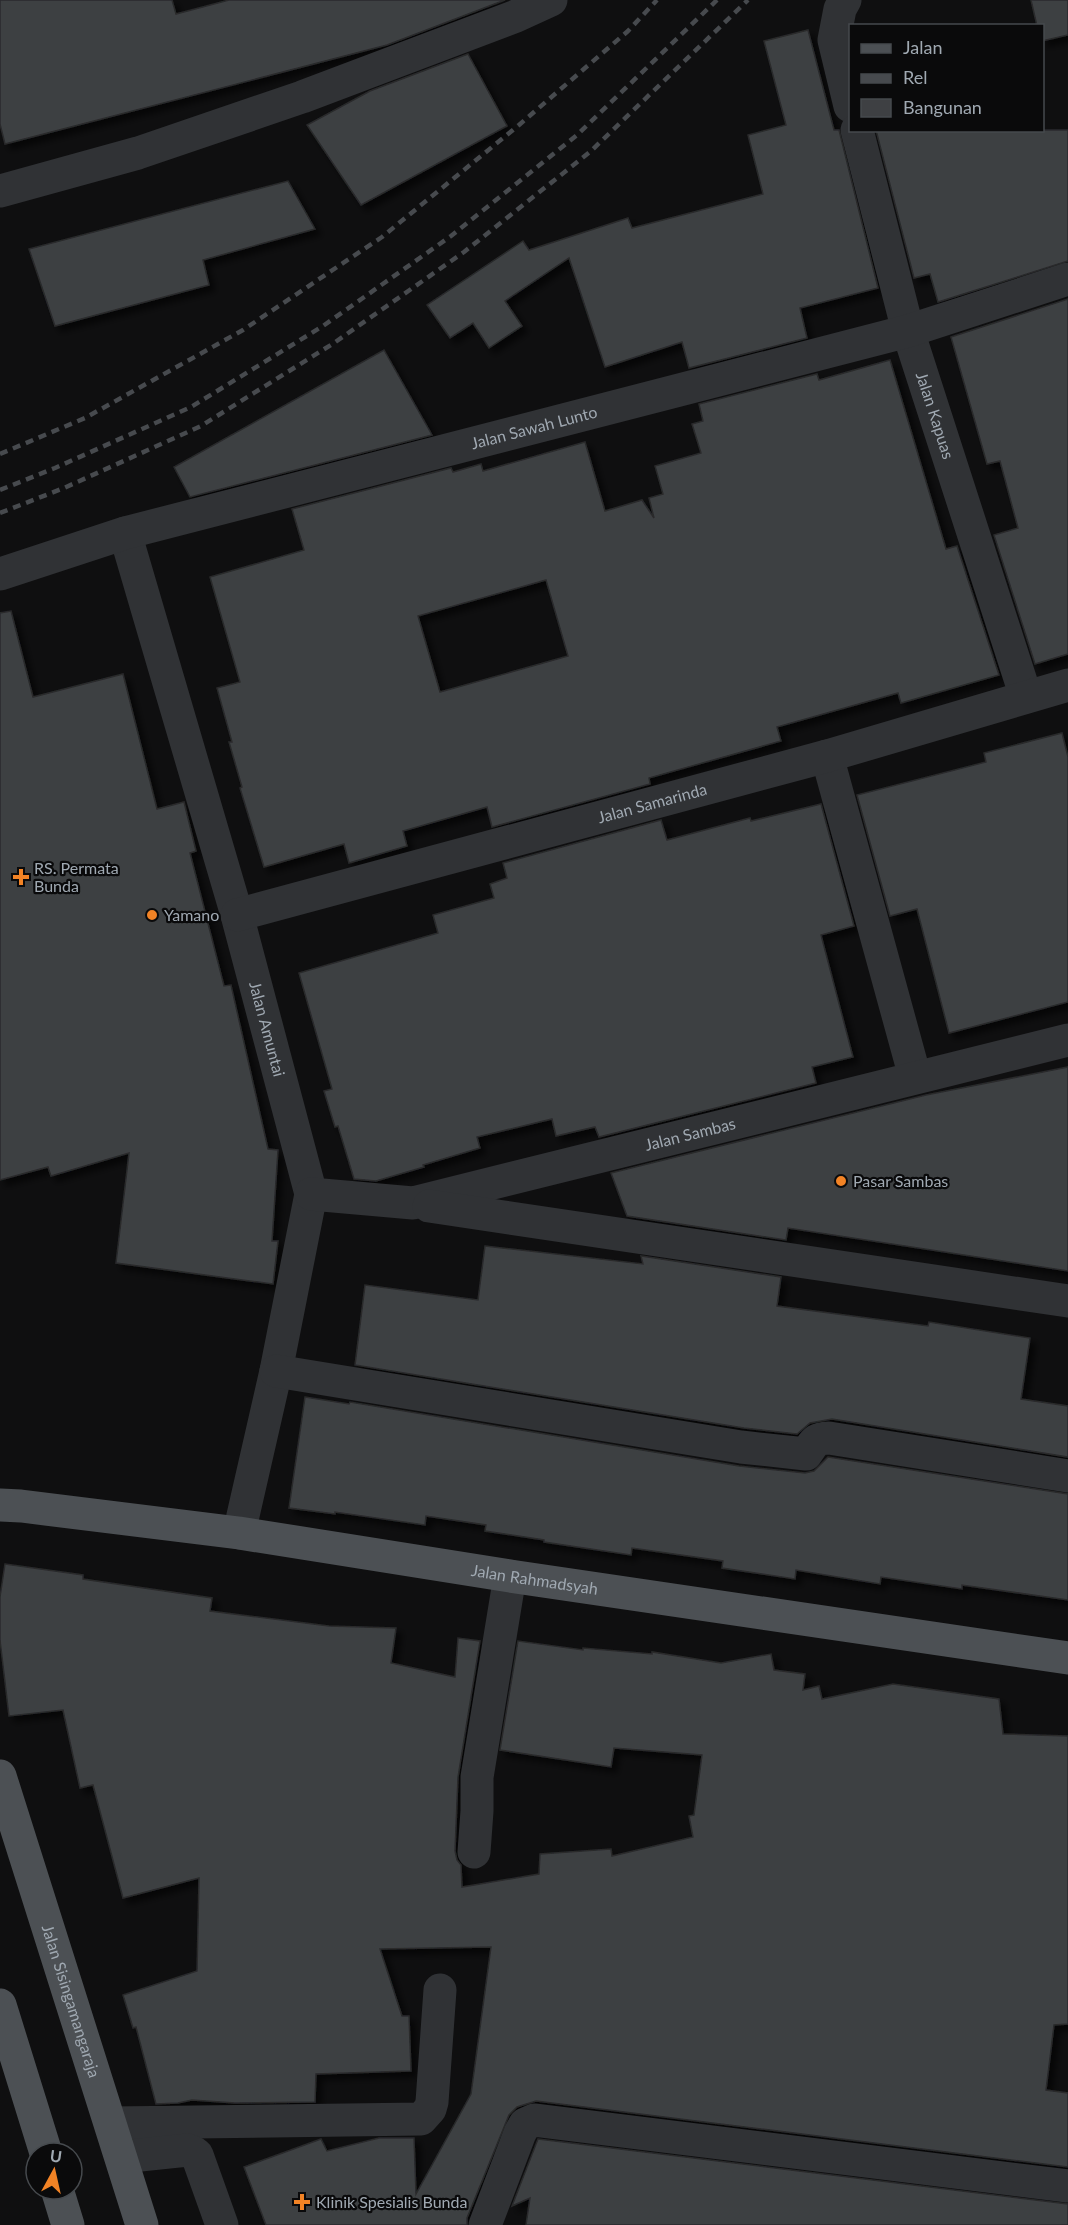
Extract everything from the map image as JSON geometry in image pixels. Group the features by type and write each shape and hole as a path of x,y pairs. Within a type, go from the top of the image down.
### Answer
{"main road":[{"name":"Jalan Rahmadsyah","path":"7,1500 1068,1658"},
{"name":"Jalan Sisingamangaraja","path":"0,1776 142,2225"},
{"path":"0,2005 42,2141"},
{"path":"61,2201 68,2225"}],"street":[{"path":"0,191 138,153 302,98 516,16 551,0"},
{"path":"845,0 840,9 834,40 849,102"},
{"name":"Jalan Kapuas","path":"858,132 908,331 1026,697"},
{"name":"Jalan Sawah Lunto","path":"0,574 125,533 908,331 1068,279"},
{"name":"Jalan Amuntai","path":"125,533 237,915 311,1194 276,1371 239,1533"},
{"name":"Jalan Samarinda","path":"237,915 827,756 1068,685"},
{"path":"827,756 915,1077"},
{"name":"Jalan Sambas","path":"311,1194 413,1203 1068,1040"},
{"path":"413,1203 1068,1301"},
{"path":"276,1371 741,1447 806,1454 813,1442 820,1438 830,1438 1068,1476"},
{"path":"474,1852 477,1777 510,1576"},
{"path":"111,2123 421,2119 430,2109 432,2102 441,1990"},
{"path":"485,2225 519,2133 525,2124 534,2120 1068,2186"},
{"path":"121,2157 188,2150 194,2152 222,2225"}],"building":[{"path":"0,0 172,0 176,14 229,0 505,0 387,45 5,144 0,124"},
{"path":"1031,0 1068,0 1068,35 1044,41 1044,24 1037,24"},
{"path":"808,30 834,130 839,130 878,288 800,308 807,338 689,368 682,342 605,367 569,258 505,301 522,326 489,348 473,323 450,338 427,305 523,241 529,250 628,218 632,228 763,194 748,135 786,125 764,41"},
{"path":"468,54 507,126 361,205 307,125 370,91"},
{"path":"1068,130 1068,261 938,302 930,274 914,278 877,132"},
{"path":"288,181 315,229 203,260 209,285 55,326 29,249"},
{"path":"1068,299 1068,654 1035,664 994,535 1018,528 1000,461 987,464 951,337"},
{"path":"384,350 432,435 190,497 174,467"},
{"path":"890,360 946,549 957,546 999,675 901,703 898,693 777,727 781,741 649,778 650,784 492,827 487,807 403,831 407,846 349,863 344,844 264,867 240,788 242,787 229,742 232,742 217,688 240,682 210,577 304,550 292,509 451,468 453,472 481,464 483,471 585,442 605,511 642,500 654,518 649,498 663,494 655,466 701,453 692,424 703,421 699,404 817,374 819,380","holes":["546,580 568,656 440,692 418,616"]},
{"path":"11,611 33,697 123,674 157,809 184,802 196,851 190,853 224,986 231,985 268,1149 278,1150 272,1241 278,1241 273,1284 116,1263 129,1153 51,1176 48,1167 0,1180 0,613"},
{"path":"1062,733 1068,757 1068,1002 949,1033 917,909 890,916 857,795 986,762 984,753"},
{"path":"821,804 854,926 821,935 853,1057 812,1067 816,1083 599,1137 595,1127 556,1136 552,1119 477,1137 480,1148 423,1165 424,1167 376,1181 354,1179 338,1126 335,1127 324,1091 332,1089 299,973 438,933 433,915 494,898 490,884 507,878 503,863 661,820 667,840 750,818 751,821"},
{"name":"Pasar Sambas","path":"1068,1067 1068,1271 788,1228 786,1240 627,1216 611,1173 926,1095"},
{"path":"485,1246 643,1264 641,1256 781,1277 777,1306 928,1326 929,1322 1030,1338 1021,1399 1068,1406 1068,1457 832,1419 810,1423 797,1434 744,1428 355,1365 365,1285 478,1300"},
{"path":"305,1397 349,1404 350,1402 739,1466 805,1473 814,1471 828,1457 1068,1494 1068,1600 962,1585 962,1589 881,1577 880,1584 796,1570 795,1579 722,1568 723,1561 632,1548 631,1555 544,1542 544,1540 485,1531 486,1525 426,1516 425,1525 289,1508"},
{"path":"5,1564 83,1575 83,1579 212,1598 210,1611 329,1626 396,1628 391,1663 455,1677 458,1638 480,1641 458,1777 455,1851 461,1865 462,1887 539,1874 540,1854 611,1849 612,1856 693,1837 689,1816 694,1815 702,1755 614,1748 611,1767 500,1750 518,1641 583,1650 583,1648 652,1654 652,1652 721,1663 771,1654 774,1670 805,1674 803,1690 819,1686 822,1699 893,1684 999,1699 1003,1734 1068,1736 1068,2024 1054,2025 1046,2090 1068,2093 1068,2167 536,2101 517,2107 509,2115 467,2218 467,2225 266,2225 244,2167 321,2139 327,2151 379,2138 414,2138 416,2194 471,2094 491,1947 380,1949 402,2016 409,2016 411,2071 316,2074 315,2102 235,2103 192,2100 156,2104 136,2027 133,2028 123,1995 197,1971 199,1878 123,1898 93,1785 80,1788 63,1710 9,1716 0,1640 0,1597"},
{"path":"538,2139 1068,2204 1068,2225 526,2225 530,2198 512,2206"}],"railway":[{"path":"0,454 85,418 243,330 382,237 519,125 628,31 657,0"},
{"path":"0,490 191,407 323,326 451,236 577,135 717,0"},
{"path":"0,513 64,488 201,426 334,343 464,252 591,151 748,0"}],"place":[{"name":"RS. Permata Bunda","path":"21,877"},
{"name":"Yamano","path":"152,915"},
{"name":"Pasar Sambas","path":"841,1181"},
{"name":"Klinik Spesialis Bunda","path":"302,2202"}]}
